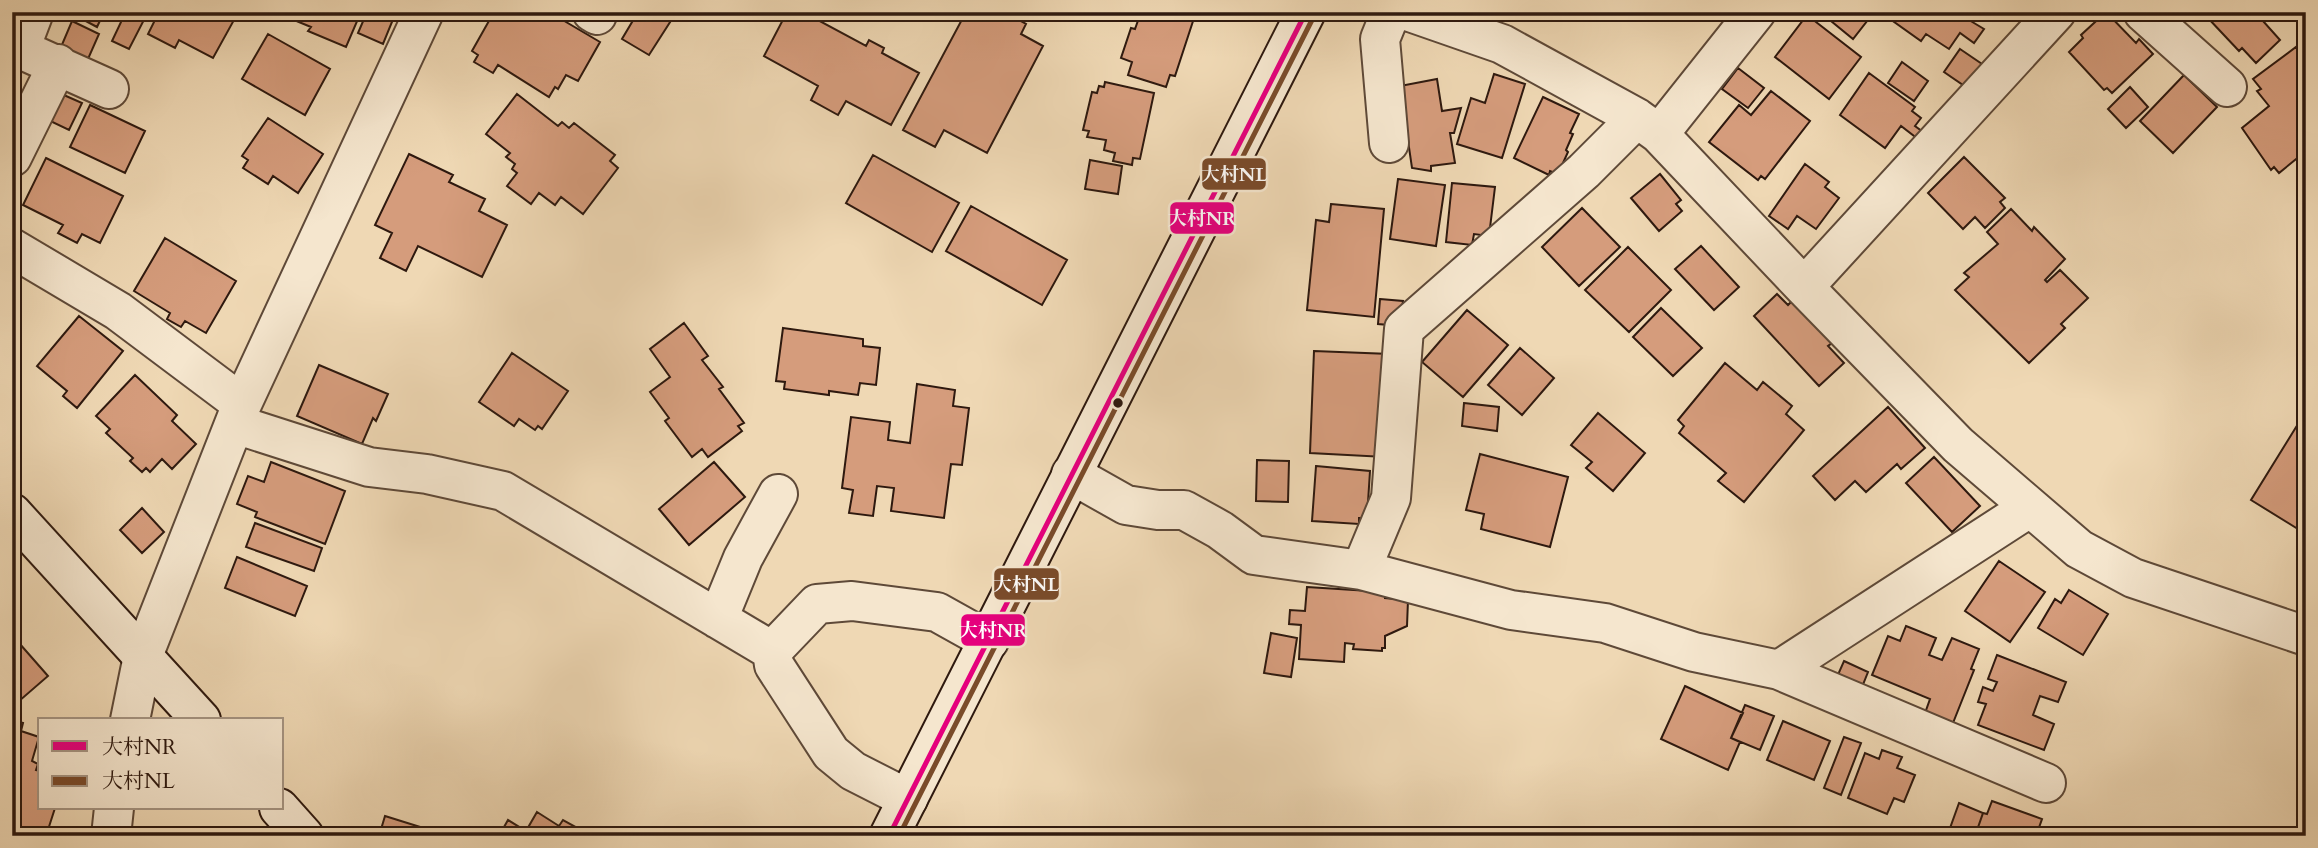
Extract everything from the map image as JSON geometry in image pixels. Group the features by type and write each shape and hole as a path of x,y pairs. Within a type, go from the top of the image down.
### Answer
{"street":[{"path":"34,12 20,49 109,89"},
{"path":"130,718 143,656 238,414 424,12"},
{"path":"889,836 1307,12"},
{"path":"1389,143 1380,39 1391,12"},
{"path":"1410,12 1502,44 1648,126 1958,445 2079,549 2133,578 2306,636"},
{"path":"1361,570 1391,498 1404,328 1584,171 1648,126 1756,12"},
{"path":"1804,288 2056,12"},
{"path":"2143,12 2227,88"},
{"path":"12,157 58,64"},
{"path":"12,248 118,311 238,414 369,467 427,474 503,491 772,651"},
{"path":"1071,474 1126,505 1158,510 1184,510 1220,530 1254,555 1361,570 1511,610 1605,623 1694,652 1779,670 2046,783"},
{"path":"718,618 743,558 778,494"},
{"path":"1779,670 2029,508"},
{"path":"12,513 199,718"},
{"path":"772,651 817,604 852,601 937,612 989,641"},
{"path":"772,651 774,665 831,752 853,771 908,799"},
{"path":"111,836 114,810"},
{"path":"281,810 304,836"}],"building":[{"path":"69,12 104,12 97,27"},
{"path":"106,12 148,12 129,49 112,41 122,20"},
{"path":"159,12 220,12 234,20 213,58 179,40 175,48 148,34"},
{"path":"292,12 361,12 346,47 308,31 311,27 289,18"},
{"path":"367,12 384,12 394,17 383,44 358,33"},
{"path":"494,12 549,12 600,42 578,81 566,75 558,89 555,87 549,97 498,65 493,73 474,62 478,55 472,51"},
{"path":"638,12 661,12 672,19 649,55 622,39"},
{"path":"787,12 803,12 866,46 869,40 884,48 882,53 919,73 891,125 846,101 838,115 811,100 818,86 764,56"},
{"path":"966,12 981,12 989,16 991,12 1005,12 1026,24 1021,34 1043,46 987,153 944,130 935,147 903,130"},
{"path":"1141,12 1196,12 1175,76 1170,75 1166,87 1128,75 1132,62 1121,58 1131,28 1135,29"},
{"path":"1820,12 1868,12 1871,16 1853,39"},
{"path":"1895,12 1967,12 1972,15 1969,20 1984,29 1974,43 1960,33 1949,49 1926,34 1921,41 1890,19"},
{"path":"2106,12 2136,43 2139,39 2153,54 2112,93 2107,88 2104,90 2069,52 2083,38 2081,35"},
{"path":"2213,12 2255,12 2280,40 2256,63 2242,48 2239,51 2207,17"},
{"path":"1807,15 1861,57 1829,99 1775,57"},
{"path":"72,21 99,34 88,59 61,47"},
{"path":"268,34 330,69 305,115 242,79"},
{"path":"2296,47 2306,60 2306,151 2279,173 2274,167 2271,170 2242,128 2269,106 2257,91 2261,89 2253,79"},
{"path":"1960,49 1982,64 1966,87 1944,72"},
{"path":"1902,62 1928,81 1914,101 1888,83"},
{"path":"1738,68 1764,88 1748,108 1722,89"},
{"path":"1869,73 1915,107 1912,111 1921,118 1915,126 1923,132 1918,139 1901,126 1885,148 1840,115"},
{"path":"1494,74 1525,84 1502,158 1457,144 1471,98 1485,103"},
{"path":"2184,75 2217,107 2173,153 2140,121"},
{"path":"1437,79 1442,111 1461,108 1454,133 1450,133 1455,163 1431,166 1431,171 1412,168 1400,86"},
{"path":"1105,82 1154,93 1140,159 1133,158 1132,165 1113,161 1115,153 1104,150 1106,140 1087,137 1089,131 1083,130 1092,92 1097,93 1099,86 1104,87"},
{"path":"2130,87 2148,107 2126,128 2108,109"},
{"path":"1771,91 1810,121 1765,179 1761,176 1758,180 1709,142 1739,105 1751,115"},
{"path":"57,92 82,103 69,130 44,118"},
{"path":"517,94 558,126 562,122 569,128 574,123 615,155 610,161 618,168 583,214 561,197 555,205 539,193 531,204 507,186 517,173 512,169 515,164 506,157 510,153 486,134"},
{"path":"1543,97 1579,114 1570,133 1573,134 1566,150 1568,152 1558,174 1550,171 1549,175 1514,158"},
{"path":"90,105 145,131 125,173 70,147"},
{"path":"268,118 323,154 298,193 273,176 268,184 243,168 248,160 242,156"},
{"path":"409,154 453,175 449,182 485,199 479,211 507,225 482,277 418,246 406,271 380,258 392,233 375,225"},
{"path":"873,155 959,203 932,252 846,203"},
{"path":"1964,157 2005,198 2000,202 2005,208 1985,228 1975,217 1963,229 1928,193"},
{"path":"46,158 123,196 100,243 82,234 77,243 58,233 63,225 23,205"},
{"path":"1090,160 1122,166 1118,194 1085,189"},
{"path":"1805,164 1829,182 1825,187 1839,198 1816,229 1797,216 1788,229 1769,216"},
{"path":"1660,174 1681,200 1676,204 1682,211 1659,231 1631,198"},
{"path":"1398,179 1445,185 1436,246 1390,239"},
{"path":"1452,183 1495,187 1489,236 1474,234 1472,245 1446,242"},
{"path":"1331,204 1384,209 1374,317 1307,310 1316,220 1329,222"},
{"path":"971,206 1067,260 1042,305 946,251"},
{"path":"1582,208 1620,247 1579,286 1542,247"},
{"path":"2011,209 2032,231 2034,227 2065,259 2045,280 2047,282 2060,270 2088,298 2061,324 2065,328 2029,363 1955,290 1969,277 1964,273 1998,244 1987,232"},
{"path":"165,238 236,281 206,333 185,321 181,327 167,319 170,313 134,291"},
{"path":"1701,246 1739,287 1714,310 1675,269"},
{"path":"1628,247 1671,290 1629,332 1585,290"},
{"path":"1777,294 1788,305 1792,301 1832,343 1828,346 1844,363 1819,386 1754,316"},
{"path":"1380,299 1403,301 1400,326 1378,324"},
{"path":"1661,308 1702,348 1673,376 1633,337"},
{"path":"1467,310 1508,345 1463,397 1422,362"},
{"path":"79,316 123,351 77,408 63,396 67,391 37,366"},
{"path":"684,323 708,356 702,360 723,387 719,389 744,423 738,426 742,431 708,457 702,449 692,457 665,421 669,418 650,392 670,377 650,349"},
{"path":"783,328 863,339 863,346 880,348 876,385 860,383 858,395 829,391 829,395 784,389 785,382 776,381"},
{"path":"1520,348 1554,378 1522,415 1488,385"},
{"path":"1314,351 1390,354 1385,457 1310,453"},
{"path":"512,353 568,391 542,429 538,426 535,430 519,419 514,426 479,402"},
{"path":"1725,363 1757,390 1763,382 1792,406 1786,414 1804,430 1744,502 1718,481 1726,473 1679,433 1684,426 1678,420"},
{"path":"319,365 388,394 376,421 373,418 362,444 297,416"},
{"path":"135,375 177,415 172,421 196,444 172,469 162,459 150,472 146,468 142,472 130,461 133,458 106,433 110,429 96,416"},
{"path":"917,384 955,390 953,406 969,408 962,465 951,464 944,518 891,511 894,488 877,486 873,516 849,513 853,490 842,488 851,417 890,422 888,440 910,443"},
{"path":"1464,403 1499,407 1497,431 1462,426"},
{"path":"1888,407 1925,448 1901,469 1897,464 1866,492 1855,481 1835,500 1813,476"},
{"path":"2306,411 2306,534 2251,500"},
{"path":"1598,413 1645,453 1613,491 1586,468 1592,462 1571,445"},
{"path":"1480,454 1568,477 1550,547 1481,529 1484,514 1466,510"},
{"path":"1934,457 1980,506 1952,532 1906,483"},
{"path":"1257,460 1289,461 1288,502 1256,501"},
{"path":"271,462 345,491 325,544 255,517 257,512 237,504 248,476 264,482"},
{"path":"714,462 745,497 689,545 659,509"},
{"path":"1316,466 1370,471 1367,518 1359,518 1359,524 1312,521"},
{"path":"142,508 164,532 142,553 120,530"},
{"path":"255,523 322,548 314,571 246,547"},
{"path":"237,557 307,586 295,616 225,588"},
{"path":"1999,561 2045,592 2010,642 1965,611"},
{"path":"1307,587 1385,592 1385,598 1408,600 1407,626 1385,636 1385,648 1382,648 1382,651 1353,649 1354,644 1345,643 1344,662 1299,659 1301,625 1289,624 1290,610 1305,611"},
{"path":"2069,590 2108,614 2083,655 2038,628 2055,599 2061,603"},
{"path":"1906,626 1936,638 1929,655 1942,660 1952,638 1979,649 1971,669 1974,670 1951,728 1924,716 1930,699 1872,675 1888,636 1900,641"},
{"path":"1271,633 1297,638 1291,677 1264,673"},
{"path":"12,635 48,676 18,702 12,696"},
{"path":"1997,655 2066,682 2058,702 2040,696 2033,715 2054,724 2044,750 1978,725 1986,704 1978,702 1983,687 1993,691 1997,682 1988,679"},
{"path":"1844,661 1868,672 1858,697 1833,686"},
{"path":"1685,686 1743,713 1731,738 1740,742 1728,770 1661,739"},
{"path":"1745,705 1774,716 1760,750 1731,738"},
{"path":"12,720 23,723 21,731 38,737 32,761 38,764 38,810 54,810 46,836 12,834"},
{"path":"1783,721 1830,741 1814,780 1767,760"},
{"path":"1844,737 1861,743 1841,795 1824,788"},
{"path":"1882,750 1902,757 1897,768 1915,775 1904,802 1894,798 1887,814 1848,798 1865,753 1879,759"},
{"path":"1992,801 2042,819 2036,836 1975,836 1983,813 1987,814"},
{"path":"1959,803 1983,813 1975,836 1963,836 1949,831"},
{"path":"537,812 559,826 563,820 583,831 579,836 499,836 508,820 526,831"},
{"path":"385,816 449,836 379,836"}],"transit line":[{"name":"大村NR","path":"889,836 1306,12"},
{"name":"大村NL","path":"899,836 1314,16"}]}
